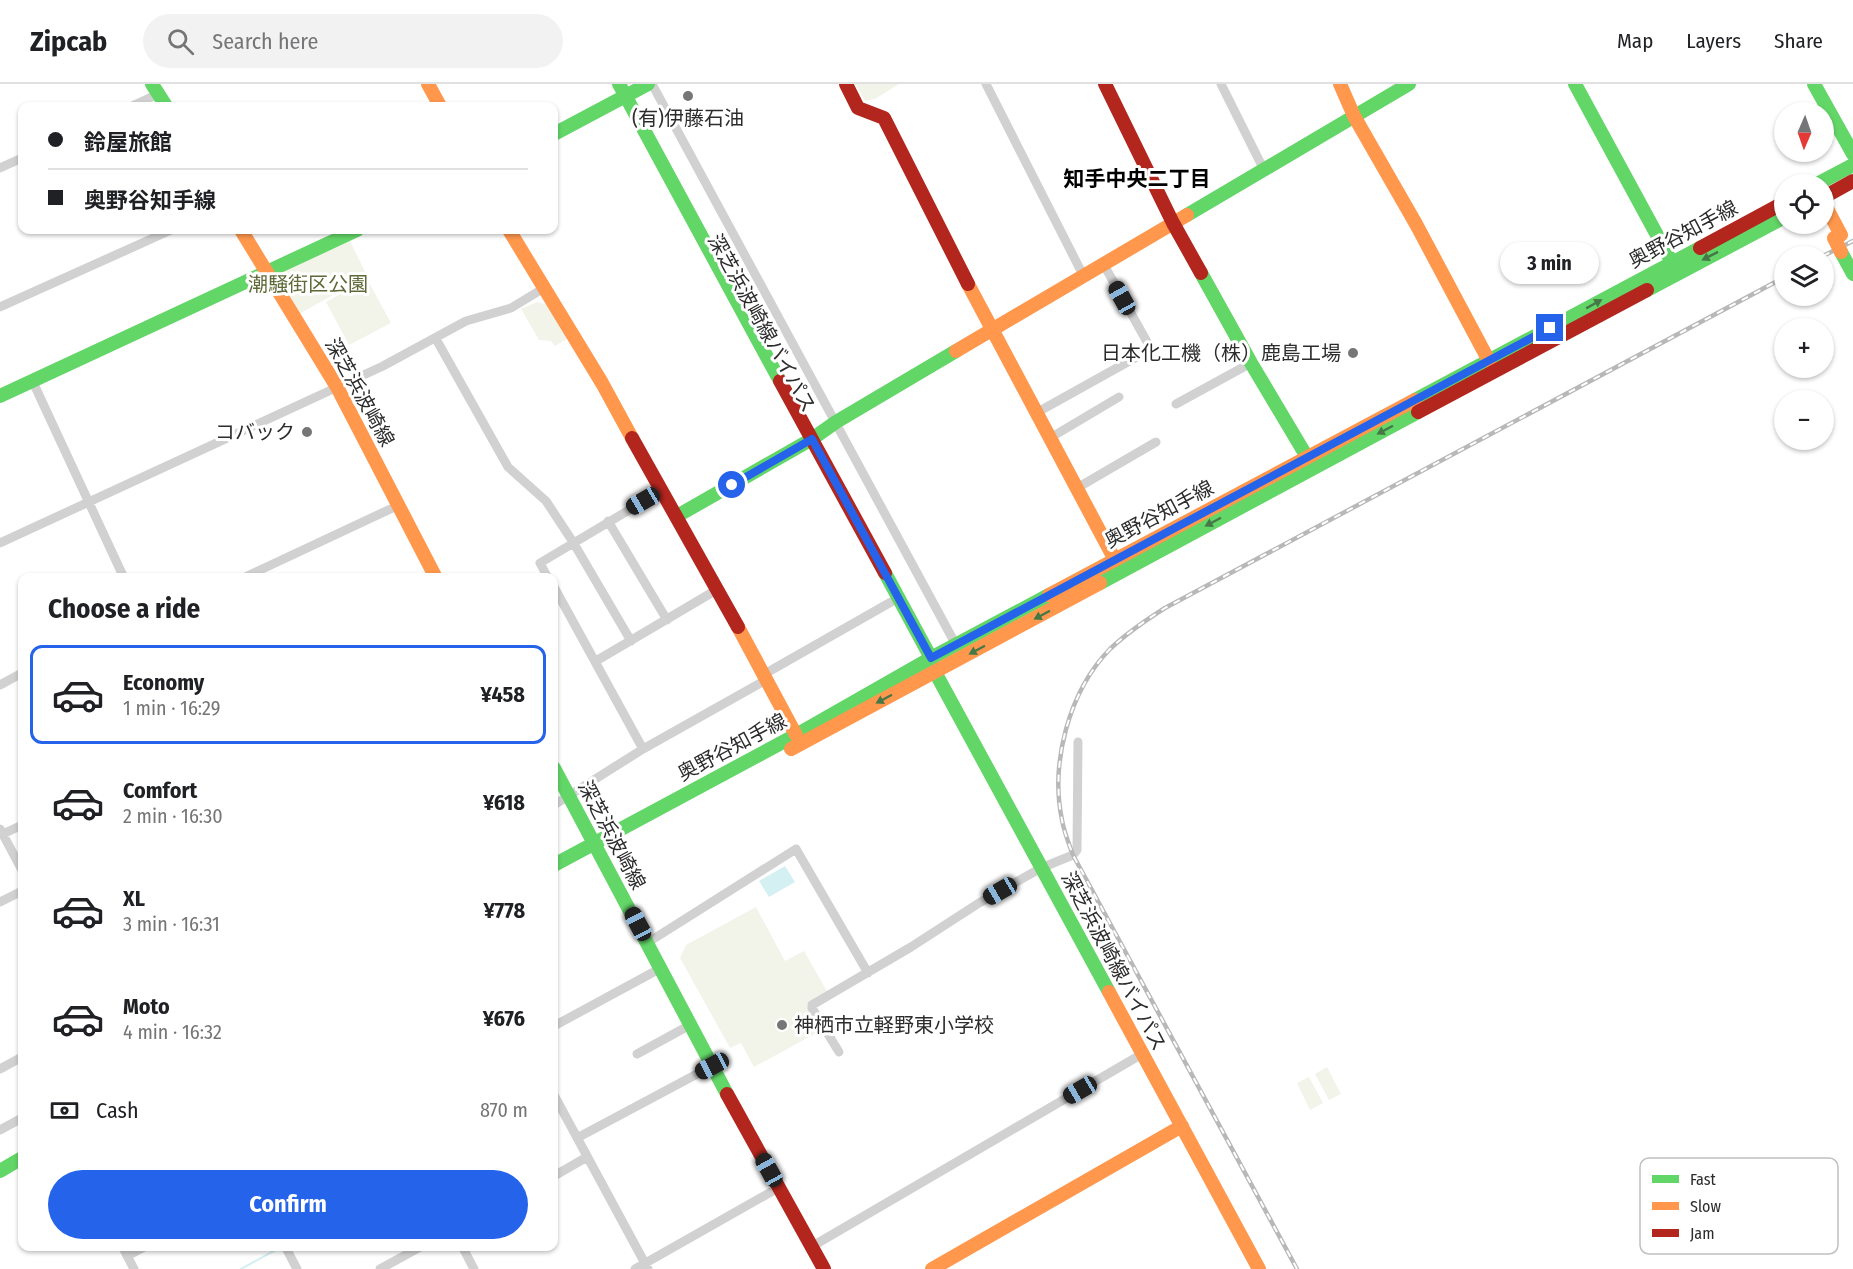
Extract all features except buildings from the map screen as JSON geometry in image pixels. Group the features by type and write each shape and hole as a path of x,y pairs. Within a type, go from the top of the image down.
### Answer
{"main road":[{"path":"428,84 438,102"},
{"name":"深芝浜波崎線バイパス","path":"608,84 620,93 1259,1269"},
{"path":"558,132 620,93 650,84"},
{"path":"846,84 858,108 884,118 992,330 1115,560"},
{"path":"1105,84 1173,223 1251,363 1307,457"},
{"path":"1340,84 1354,116 1416,224 1489,361"},
{"path":"677,516 1409,84"},
{"path":"1575,84 1674,267"},
{"path":"1814,84 1853,154"},
{"path":"155,89 163,102"},
{"path":"1834,175 1853,165"},
{"path":"1834,191 1853,181"},
{"name":"奥野谷知手線","path":"558,872 597,847 796,735 1599,317 1674,267 1774,208"},
{"name":"奥野谷知手線","path":"558,863 597,847 930,664 956,645 1489,361 1674,267 1774,222"},
{"path":"1834,228 1847,254 1853,274"},
{"path":"1834,232 1837,236"},
{"name":"深芝浜波崎線","path":"244,234 337,387 433,573"},
{"path":"0,396 349,234"},
{"path":"511,234 602,383 660,491 677,516 718,589 796,735"},
{"name":"深芝浜波崎線バイパス","path":"809,440 891,602 930,664"},
{"name":"深芝浜波崎線","path":"558,775 712,1066 824,1269"},
{"path":"932,1269 1182,1126"},
{"path":"0,1171 18,1160"},
{"path":"0,1181 18,1171"}],"street":[{"path":"650,84 956,645"},
{"path":"986,84 1084,277"},
{"path":"1221,84 1264,170"},
{"path":"137,102 155,89"},
{"path":"0,168 18,160"},
{"path":"0,308 162,234"},
{"path":"1036,413 1151,349 1104,265"},
{"path":"0,543 337,387 436,339 466,321 511,308 544,288"},
{"path":"436,339 508,467 546,501 573,542 631,641"},
{"path":"1176,404 1251,363"},
{"path":"32,380 122,573"},
{"path":"1050,438 1119,397"},
{"path":"1077,488 1156,442"},
{"path":"545,573 540,563 660,491"},
{"path":"254,573 399,505"},
{"path":"608,521 667,620"},
{"path":"596,661 718,589"},
{"path":"558,594 643,749"},
{"path":"558,803 643,749 766,680 768,672 891,602"},
{"path":"0,685 18,675"},
{"path":"839,1052 812,1005 911,947 979,903 1041,867 1073,855 1077,850 1078,742"},
{"path":"18,826 2,831 18,862"},
{"path":"647,943 796,849 867,973"},
{"path":"0,902 18,893"},
{"path":"558,1024 661,968"},
{"path":"638,1054 690,1025"},
{"path":"811,1246 1142,1054"},
{"path":"0,1069 18,1059"},
{"path":"577,1138 712,1066"},
{"path":"558,1102 647,1266"},
{"path":"0,1130 18,1120"},
{"path":"558,1174 587,1157"},
{"path":"635,1269 647,1266 778,1188"},
{"path":"125,1251 134,1269"},
{"path":"128,1256 137,1251"},
{"path":"288,1251 297,1269"},
{"path":"380,1269 413,1251"},
{"path":"465,1251 474,1269"}],"green space":[{"path":"855,84 899,84 875,99 865,101"},
{"name":"潮騒街区公園","path":"350,241 367,276 299,314 278,280 279,273"},
{"path":"367,279 391,323 349,345 326,302"},
{"path":"537,302 548,305 567,339 555,346 551,341 539,340 521,309"},
{"path":"756,907 785,961 804,951 828,993 808,1004 822,1030 754,1067 741,1043 730,1048 680,958 686,945"},
{"path":"1327,1067 1341,1094 1329,1100 1315,1074"},
{"path":"1309,1077 1323,1103 1310,1110 1297,1083"}],"water":[{"path":"785,866 795,882 769,897 759,881"}],"waterway":[{"path":"241,1269 274,1251"}],"railway":[{"path":"1834,250 1853,241"},
{"path":"1297,1269 1068,842 1059,798 1061,752 1066,729 1084,685 1110,649 1165,608 1774,283"}],"traffic: fast":[{"path":"152,84 163,102"},
{"path":"619,84 780,381"},
{"path":"558,132 648,84"},
{"path":"1187,215 1409,84"},
{"path":"1575,84 1676,270"},
{"path":"1814,84 1853,154"},
{"path":"1834,175 1853,165"},
{"path":"1647,290 1774,223"},
{"path":"0,396 348,234"},
{"path":"1415,400 1700,248"},
{"path":"1841,252 1853,274"},
{"path":"1201,273 1307,457"},
{"path":"677,516 812,439 836,422 956,351"},
{"path":"1100,583 1418,412"},
{"path":"885,573 931,658 935,672 1109,992"},
{"path":"558,863 1049,595"},
{"path":"558,776 727,1094"},
{"path":"0,1171 18,1160"}],"traffic: slow":[{"path":"428,84 438,102"},
{"path":"1340,84 1354,116 1416,224 1489,361"},
{"path":"956,351 1187,215"},
{"path":"1834,222 1841,235"},
{"path":"243,234 337,387 433,573"},
{"path":"511,234 602,383 632,438"},
{"path":"1834,238 1841,252"},
{"path":"968,284 1115,560"},
{"path":"1049,595 1415,400"},
{"path":"791,749 1100,583"},
{"path":"738,627 796,735"},
{"path":"1109,992 1259,1269"},
{"path":"932,1269 1182,1126"}],"traffic: jam":[{"path":"846,84 858,108 884,118 968,284"},
{"path":"1105,84 1173,223 1201,273"},
{"path":"1834,191 1853,181"},
{"path":"1700,248 1774,208"},
{"path":"1418,412 1647,290"},
{"path":"780,381 885,573"},
{"path":"632,438 738,627"},
{"path":"727,1094 824,1269"}],"place":[{"name":"(有)伊藤石油","path":"688,96"},
{"name":"日本化工機（株）鹿島工場","path":"1353,353"},
{"name":"コバック","path":"307,432"},
{"name":"神栖市立軽野東小学校","path":"782,1025"}],"district":[{"name":"知手中央二丁目","path":"1137,179"}],"route":[{"path":"732,485 812,439 931,658 1550,328"}]}
